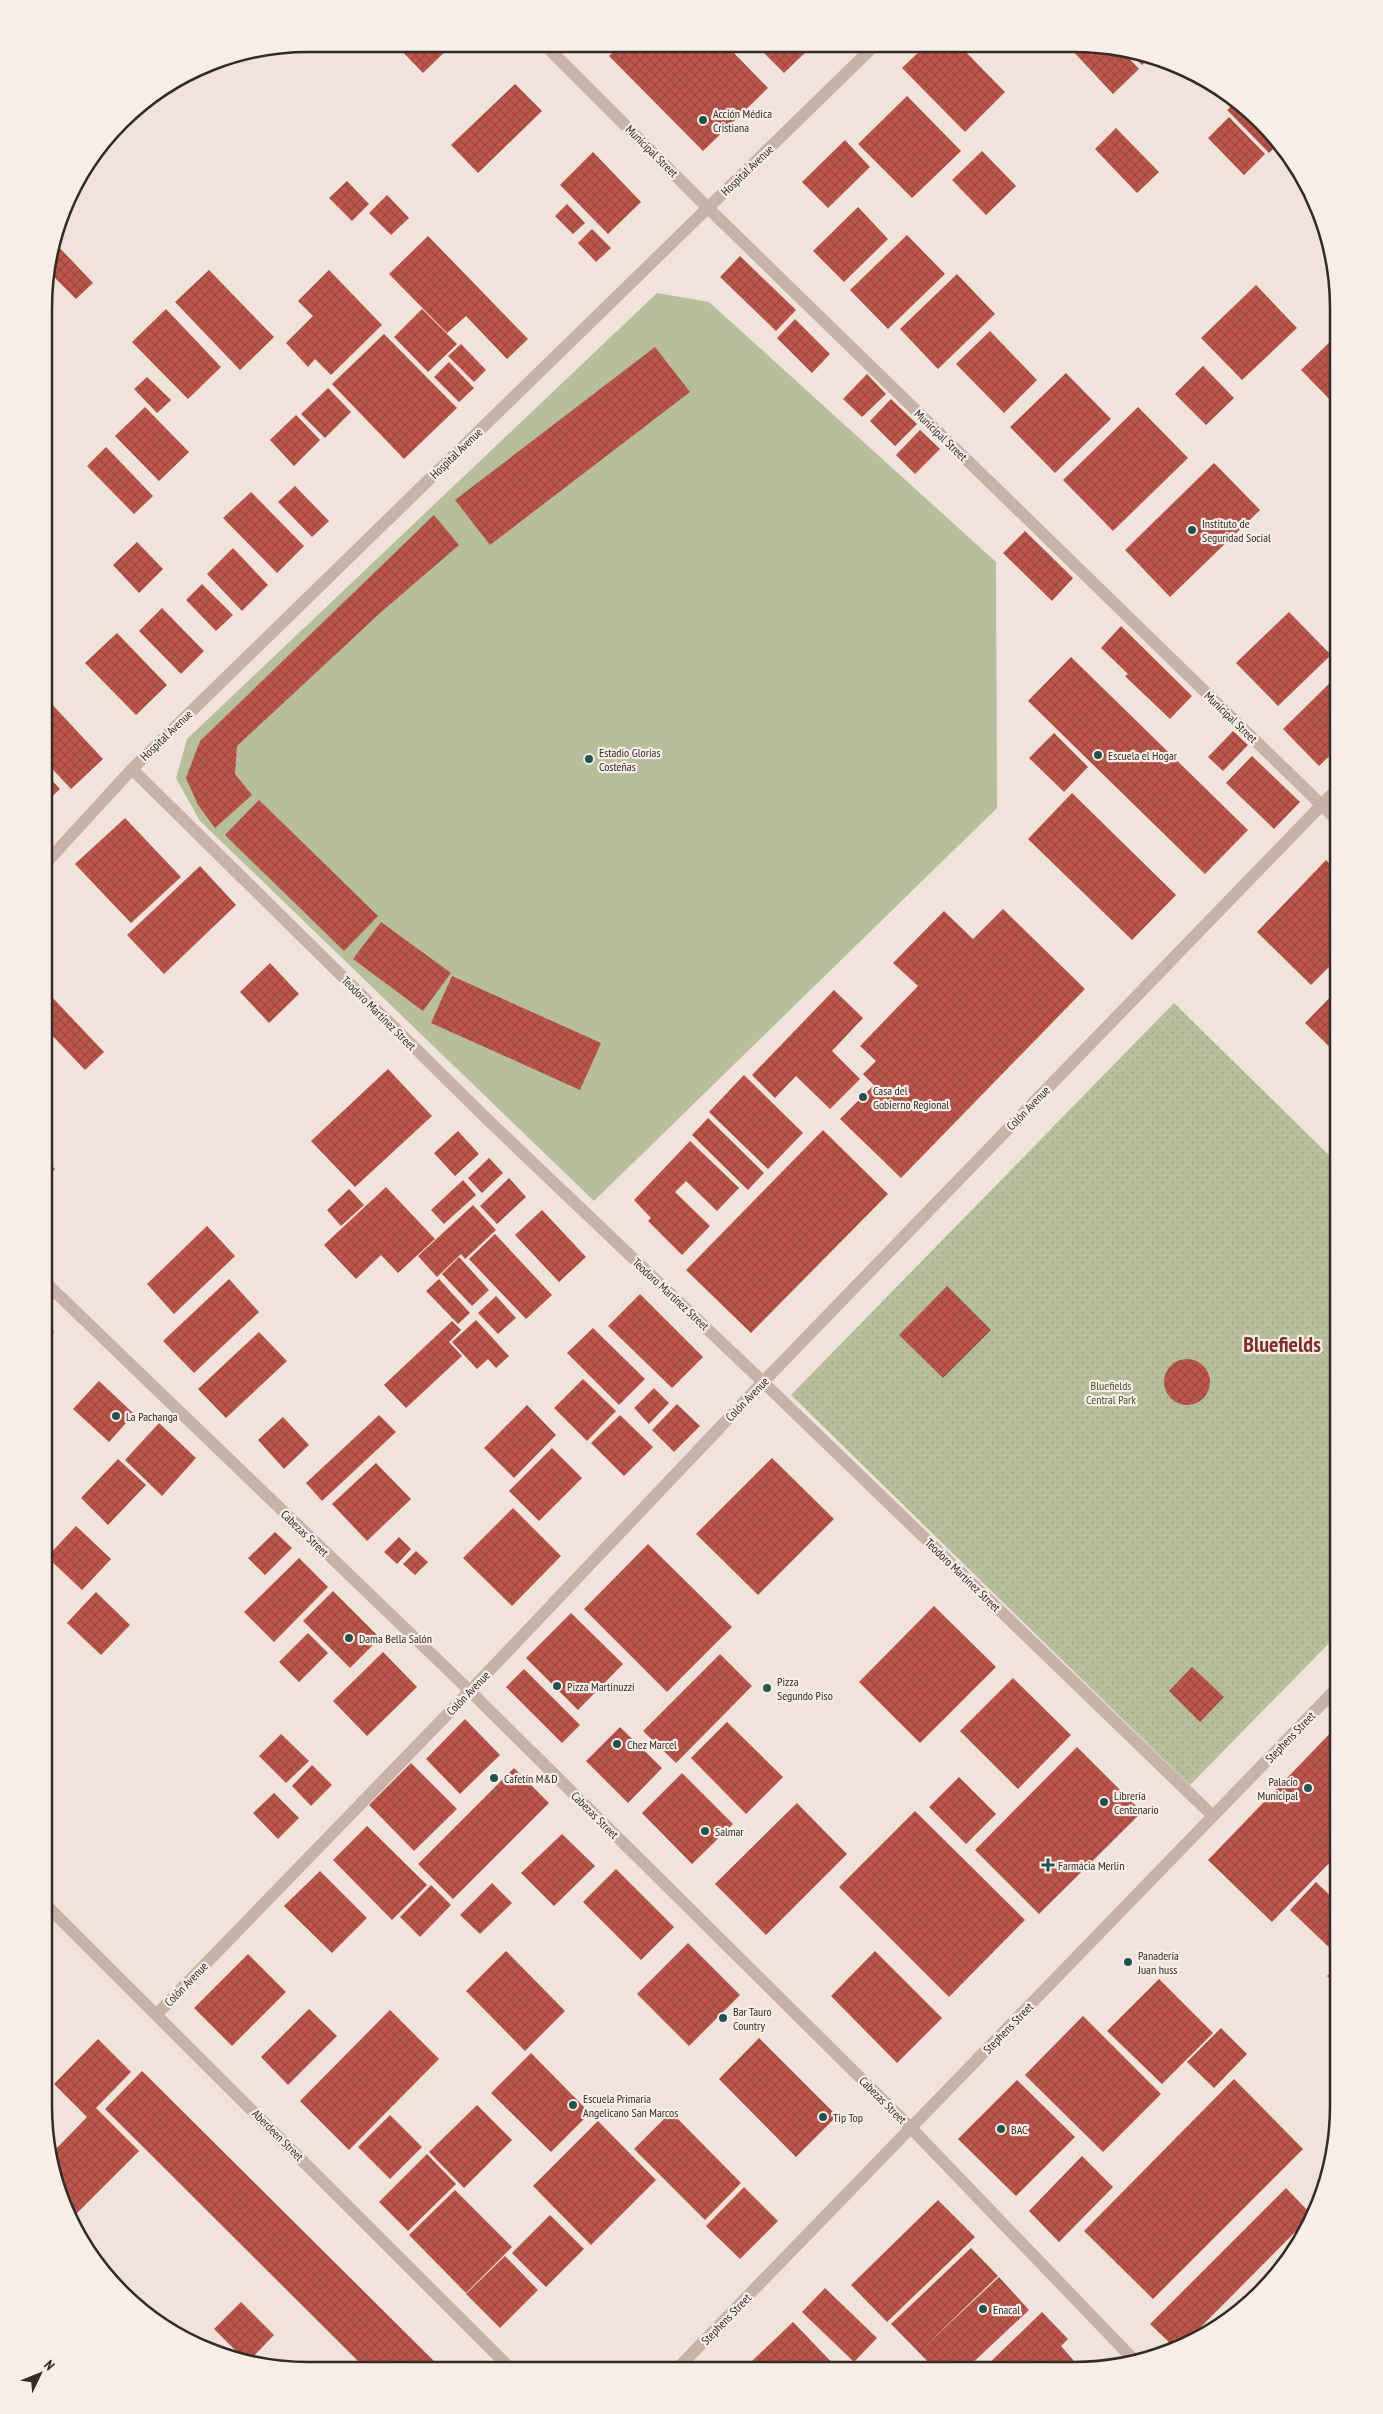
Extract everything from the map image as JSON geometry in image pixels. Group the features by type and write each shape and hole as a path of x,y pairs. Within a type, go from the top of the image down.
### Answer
{"street":[{"name":"Municipal Street","path":"552,52 708,208 1330,814"},
{"name":"Hospital Avenue","path":"52,856 132,769 868,52"},
{"name":"Teodoro Martínez Street","path":"132,769 489,1121 1213,1816"},
{"name":"Colón Avenue","path":"157,2014 470,1691 763,1382 1330,796"},
{"name":"Cabezas Street","path":"52,1289 470,1691 911,2128 1130,2356"},
{"name":"Stephens Street","path":"684,2362 1330,1695"},
{"name":"Aberdeen Street","path":"52,1911 504,2362"}],"green space":[{"name":"Estadio Glorias Costeñas","path":"657,293 709,302 996,562 997,808 594,1201 200,821 176,778 187,739"},
{"name":"Bluefields Central Park","path":"1174,1003 1330,1156 1330,1642 1190,1785 791,1395"}],"building":[{"path":"403,52 445,52 423,73"},
{"name":"Acción Médica Cristiana","path":"613,52 733,52 768,88 703,151 609,56"},
{"path":"763,52 806,52 784,73"},
{"path":"919,52 966,52 1005,92 965,132 902,68"},
{"path":"1074,52 1128,58 1139,69 1113,94"},
{"path":"515,84 542,111 478,173 451,145"},
{"path":"907,96 961,151 912,198 858,144"},
{"path":"1231,106 1256,127 1274,148 1269,153 1227,110"},
{"path":"1229,117 1265,154 1244,175 1208,138"},
{"path":"1116,128 1159,172 1137,193 1095,149"},
{"path":"845,140 870,167 828,208 802,182"},
{"path":"982,151 1016,186 986,215 952,180"},
{"path":"593,152 641,202 608,234 560,185"},
{"path":"347,181 369,204 352,221 329,198"},
{"path":"387,195 409,218 391,235 369,213"},
{"path":"567,204 585,223 573,234 555,216"},
{"path":"858,207 888,239 844,282 813,251"},
{"path":"592,229 611,248 596,262 578,243"},
{"path":"907,235 945,274 888,329 850,290"},
{"path":"428,236 528,339 507,359 466,316 447,333 389,274"},
{"path":"60,248 93,283 76,299 55,278"},
{"path":"740,256 796,310 776,331 720,277"},
{"path":"209,270 274,337 240,370 175,302"},
{"path":"329,270 382,325 331,375 315,359 308,367 286,343 313,316 298,301"},
{"path":"957,274 995,314 938,369 900,329"},
{"path":"1256,285 1297,328 1242,380 1201,338"},
{"path":"166,309 221,367 188,399 132,342"},
{"path":"422,309 457,344 428,372 394,337"},
{"path":"795,319 830,354 812,373 777,338"},
{"path":"990,331 1037,380 1004,413 956,364"},
{"path":"384,334 457,408 404,459 332,384"},
{"path":"1330,342 1330,400 1301,370"},
{"path":"461,344 486,370 474,382 448,356"},
{"path":"655,347 690,392 490,545 455,500"},
{"path":"449,362 474,388 459,402 434,377"},
{"path":"1203,366 1234,398 1206,425 1175,394"},
{"path":"1066,373 1111,419 1055,473 1010,427"},
{"path":"867,374 886,394 862,417 843,399"},
{"path":"147,377 171,400 157,413 134,389"},
{"path":"328,388 351,412 325,438 301,414"},
{"path":"891,399 917,424 895,446 870,421"},
{"path":"145,407 189,452 159,481 115,436"},
{"path":"1138,407 1188,458 1113,531 1063,480"},
{"path":"296,415 320,440 294,466 270,440"},
{"path":"920,430 940,449 915,474 896,455"},
{"path":"106,447 153,496 134,514 87,466"},
{"name":"Instituto de Seguridad Social","path":"1214,463 1260,510 1170,597 1125,550"},
{"path":"295,486 329,521 312,537 278,502"},
{"path":"251,492 304,546 277,573 223,518"},
{"path":"434,515 459,545 379,614 237,746 235,774 252,795 215,828 198,805 186,778 200,741"},
{"path":"1025,531 1073,578 1052,601 1003,553"},
{"path":"137,542 163,569 139,593 113,565"},
{"path":"233,548 268,585 242,611 207,574"},
{"path":"202,584 233,615 216,631 186,600"},
{"path":"162,608 204,651 181,674 139,631"},
{"path":"1289,612 1330,654 1278,706 1236,663"},
{"path":"1121,626 1192,696 1170,719 1125,676 1128,674 1101,648"},
{"path":"117,633 167,685 136,715 85,663"},
{"path":"1071,657 1248,830 1205,874 1028,701"},
{"path":"1330,683 1330,756 1319,766 1283,729"},
{"path":"52,704 103,759 71,789 52,769"},
{"path":"1233,731 1248,745 1223,771 1208,757"},
{"path":"1054,733 1088,767 1064,792 1029,758"},
{"path":"1252,756 1300,802 1274,829 1226,783"},
{"path":"52,780 60,789 52,796"},
{"path":"1072,793 1176,895 1132,940 1028,839"},
{"path":"259,800 378,916 344,951 225,835"},
{"path":"125,818 181,877 131,923 75,864"},
{"path":"1326,860 1330,864 1330,966 1311,985 1257,932"},
{"path":"200,866 236,905 164,974 127,935"},
{"path":"1003,909 1085,989 901,1178 840,1119 874,1085 863,1074 876,1061 860,1046 918,986 893,963 944,911 973,939"},
{"path":"381,922 451,973 423,1011 353,959"},
{"path":"270,963 299,994 269,1023 240,992"},
{"path":"452,976 601,1043 580,1090 431,1023"},
{"path":"834,990 863,1018 832,1051 860,1079 830,1109 796,1076 775,1098 752,1075"},
{"path":"52,997 104,1052 85,1070 52,1035"},
{"path":"1330,997 1330,1047 1305,1023"},
{"path":"388,1069 432,1116 355,1187 311,1141"},
{"path":"744,1075 803,1133 768,1169 709,1112"},
{"path":"708,1118 764,1173 748,1190 692,1135"},
{"path":"823,1130 888,1194 751,1333 686,1270"},
{"path":"458,1131 479,1154 455,1176 434,1153"},
{"path":"690,1141 739,1188 717,1211 686,1181 675,1192 710,1226 682,1255 648,1221 651,1218 634,1200"},
{"path":"489,1158 503,1173 482,1193 468,1178"},
{"path":"509,1178 526,1197 497,1224 480,1206"},
{"path":"463,1180 476,1195 444,1224 431,1210"},
{"path":"386,1187 435,1239 398,1273 381,1255 356,1279 324,1245"},
{"path":"349,1189 364,1205 341,1226 327,1210"},
{"path":"473,1205 496,1230 465,1259 461,1254 437,1277 418,1256"},
{"path":"542,1210 586,1257 559,1282 515,1235"},
{"path":"207,1226 235,1256 174,1314 147,1284"},
{"path":"495,1234 552,1295 526,1319 469,1259"},
{"path":"459,1257 489,1290 472,1306 442,1274"},
{"path":"229,1279 259,1312 194,1373 163,1341"},
{"path":"439,1279 470,1313 458,1324 426,1291"},
{"path":"947,1286 991,1330 943,1378 899,1335"},
{"path":"640,1294 703,1357 672,1388 608,1326"},
{"path":"496,1296 516,1318 498,1334 478,1313"},
{"path":"476,1320 509,1356 496,1368 488,1359 477,1369 452,1342"},
{"path":"452,1321 461,1330 449,1342 462,1356 406,1408 384,1385"},
{"path":"593,1328 645,1379 619,1405 567,1353"},
{"path":"259,1332 287,1361 226,1418 198,1389"},
{"path":"1187,1359 1200,1363 1206,1369 1210,1382 1206,1395 1200,1401 1187,1405 1174,1401 1168,1395 1164,1382 1168,1369 1174,1363"},
{"path":"583,1379 616,1411 587,1441 554,1408"},
{"path":"99,1381 134,1414 109,1442 73,1409"},
{"path":"654,1388 669,1403 649,1424 634,1408"},
{"path":"677,1404 700,1426 674,1452 652,1430"},
{"path":"527,1405 556,1435 514,1478 484,1448"},
{"path":"379,1415 396,1432 322,1501 306,1483"},
{"path":"620,1415 653,1447 624,1476 591,1443"},
{"path":"283,1417 309,1445 284,1469 258,1440"},
{"path":"159,1423 196,1458 162,1496 125,1460"},
{"path":"552,1448 582,1478 539,1521 509,1491"},
{"path":"772,1458 834,1519 758,1595 696,1534"},
{"path":"118,1459 146,1485 108,1525 81,1498"},
{"path":"376,1463 411,1499 367,1541 332,1504"},
{"path":"513,1508 561,1556 512,1606 463,1558"},
{"path":"76,1526 111,1559 82,1590 52,1562 52,1552"},
{"path":"275,1532 292,1548 265,1575 248,1558"},
{"path":"399,1537 411,1549 397,1564 384,1552"},
{"path":"648,1544 732,1627 667,1692 584,1609"},
{"path":"416,1551 428,1562 415,1575 403,1564"},
{"path":"299,1558 328,1587 274,1642 244,1612"},
{"path":"333,1591 380,1638 350,1668 303,1621"},
{"path":"96,1592 130,1625 101,1655 67,1623"},
{"path":"934,1606 996,1667 920,1743 859,1682"},
{"path":"571,1613 623,1664 578,1710 526,1658"},
{"path":"308,1633 328,1653 299,1682 279,1662"},
{"path":"383,1652 417,1687 367,1736 333,1701"},
{"path":"720,1654 752,1686 676,1763 643,1731"},
{"path":"1192,1667 1224,1697 1200,1722 1169,1691"},
{"path":"524,1669 580,1725 562,1743 506,1687"},
{"path":"1013,1678 1071,1735 1018,1789 960,1731"},
{"path":"465,1719 500,1755 460,1794 426,1759"},
{"path":"727,1722 783,1777 746,1814 691,1758"},
{"path":"620,1727 662,1768 628,1803 586,1761"},
{"name":"Palacio Municipal","path":"1330,1733 1330,1862 1272,1922 1208,1860"},
{"path":"281,1734 309,1761 286,1783 259,1756"},
{"path":"1077,1747 1142,1812 1039,1914 975,1850"},
{"path":"411,1763 457,1809 414,1851 369,1805"},
{"path":"312,1765 332,1785 311,1806 292,1786"},
{"path":"514,1768 549,1803 453,1899 418,1864"},
{"path":"682,1773 733,1824 692,1864 642,1813"},
{"path":"959,1777 996,1814 966,1844 929,1807"},
{"path":"274,1793 299,1818 278,1839 253,1813"},
{"path":"797,1803 847,1854 766,1935 715,1884"},
{"path":"915,1811 1025,1920 949,1997 839,1887"},
{"path":"367,1826 427,1885 392,1920 333,1860"},
{"path":"562,1834 595,1866 554,1906 521,1873"},
{"path":"616,1869 674,1927 641,1960 583,1902"},
{"path":"320,1871 367,1918 332,1953 284,1906"},
{"path":"1316,1882 1330,1895 1330,1948 1290,1910"},
{"path":"492,1883 512,1903 480,1934 460,1915"},
{"path":"431,1885 451,1905 420,1937 400,1917"},
{"path":"688,1943 740,1995 689,2046 637,1994"},
{"path":"506,1951 565,2011 525,2051 466,1991"},
{"path":"875,1951 942,2018 897,2063 831,1996"},
{"path":"248,1954 286,1992 232,2046 194,2008"},
{"path":"1159,1979 1213,2033 1162,2084 1107,2031"},
{"path":"309,2009 337,2036 288,2085 261,2057"},
{"path":"390,2010 439,2059 349,2150 300,2101"},
{"path":"1083,2016 1161,2094 1103,2152 1025,2075"},
{"path":"1221,2028 1247,2054 1214,2088 1187,2062"},
{"path":"759,2038 837,2116 796,2157 719,2079"},
{"path":"98,2039 131,2072 96,2108 139,2151 76,2214 66,2188 56,2149 87,2117 54,2084"},
{"path":"531,2053 590,2113 551,2152 491,2093"},
{"path":"142,2071 435,2362 359,2362 105,2109"},
{"path":"1234,2079 1303,2149 1153,2299 1084,2231"},
{"path":"1017,2080 1075,2137 1016,2196 958,2139"},
{"path":"477,2105 512,2140 464,2188 429,2152"},
{"path":"671,2112 741,2183 705,2220 634,2149"},
{"path":"390,2115 422,2147 390,2179 358,2147"},
{"path":"598,2121 656,2180 591,2245 533,2186"},
{"path":"427,2154 456,2184 408,2231 379,2202"},
{"path":"1082,2156 1113,2187 1059,2242 1029,2211"},
{"path":"744,2187 778,2221 740,2259 706,2226"},
{"path":"1286,2188 1308,2211 1299,2228 1199,2329 1170,2343 1150,2324"},
{"path":"455,2190 512,2247 466,2293 409,2235"},
{"path":"938,2200 975,2237 887,2322 851,2285"},
{"path":"550,2215 584,2249 546,2287 512,2253"},
{"path":"971,2248 998,2276 921,2350 999,2277 1029,2310 974,2362 928,2362 891,2324"},
{"path":"505,2256 538,2290 500,2328 466,2294"},
{"path":"825,2288 877,2338 854,2362 802,2312"},
{"path":"241,2302 274,2335 254,2356 236,2351 214,2329"},
{"path":"1042,2312 1068,2339 1061,2346 1075,2362 990,2362"},
{"path":"793,2322 831,2362 753,2362"}],"place":[{"name":"Acción Médica Cristiana","path":"703,120"},
{"name":"Instituto de Seguridad Social","path":"1192,530"},
{"name":"Escuela el Hogar","path":"1098,755"},
{"name":"Estadio Glorias Costeñas","path":"589,759"},
{"name":"Casa del Gobierno Regional","path":"863,1097"},
{"name":"La Pachanga","path":"116,1416"},
{"name":"Dama Bella Salón","path":"349,1638"},
{"name":"Pizza Martinuzzi","path":"557,1686"},
{"name":"Pizza Segundo Piso","path":"767,1688"},
{"name":"Chez Marcel","path":"617,1744"},
{"name":"Cafetín M&D","path":"494,1778"},
{"name":"Palacio Municipal","path":"1308,1788"},
{"name":"Librería Centenario","path":"1104,1802"},
{"name":"Salmar","path":"705,1831"},
{"name":"Farmácia Merlin","path":"1048,1865"},
{"name":"Panadería Juan huss","path":"1128,1962"},
{"name":"Bar Tauro Country","path":"723,2018"},
{"name":"Escuela Primaria Angelicano San Marcos","path":"573,2105"},
{"name":"Tip Top","path":"823,2117"},
{"name":"BAC","path":"1001,2129"},
{"name":"Enacal","path":"983,2309"}],"district":[{"name":"Bluefields","path":"1282,1344"}]}
